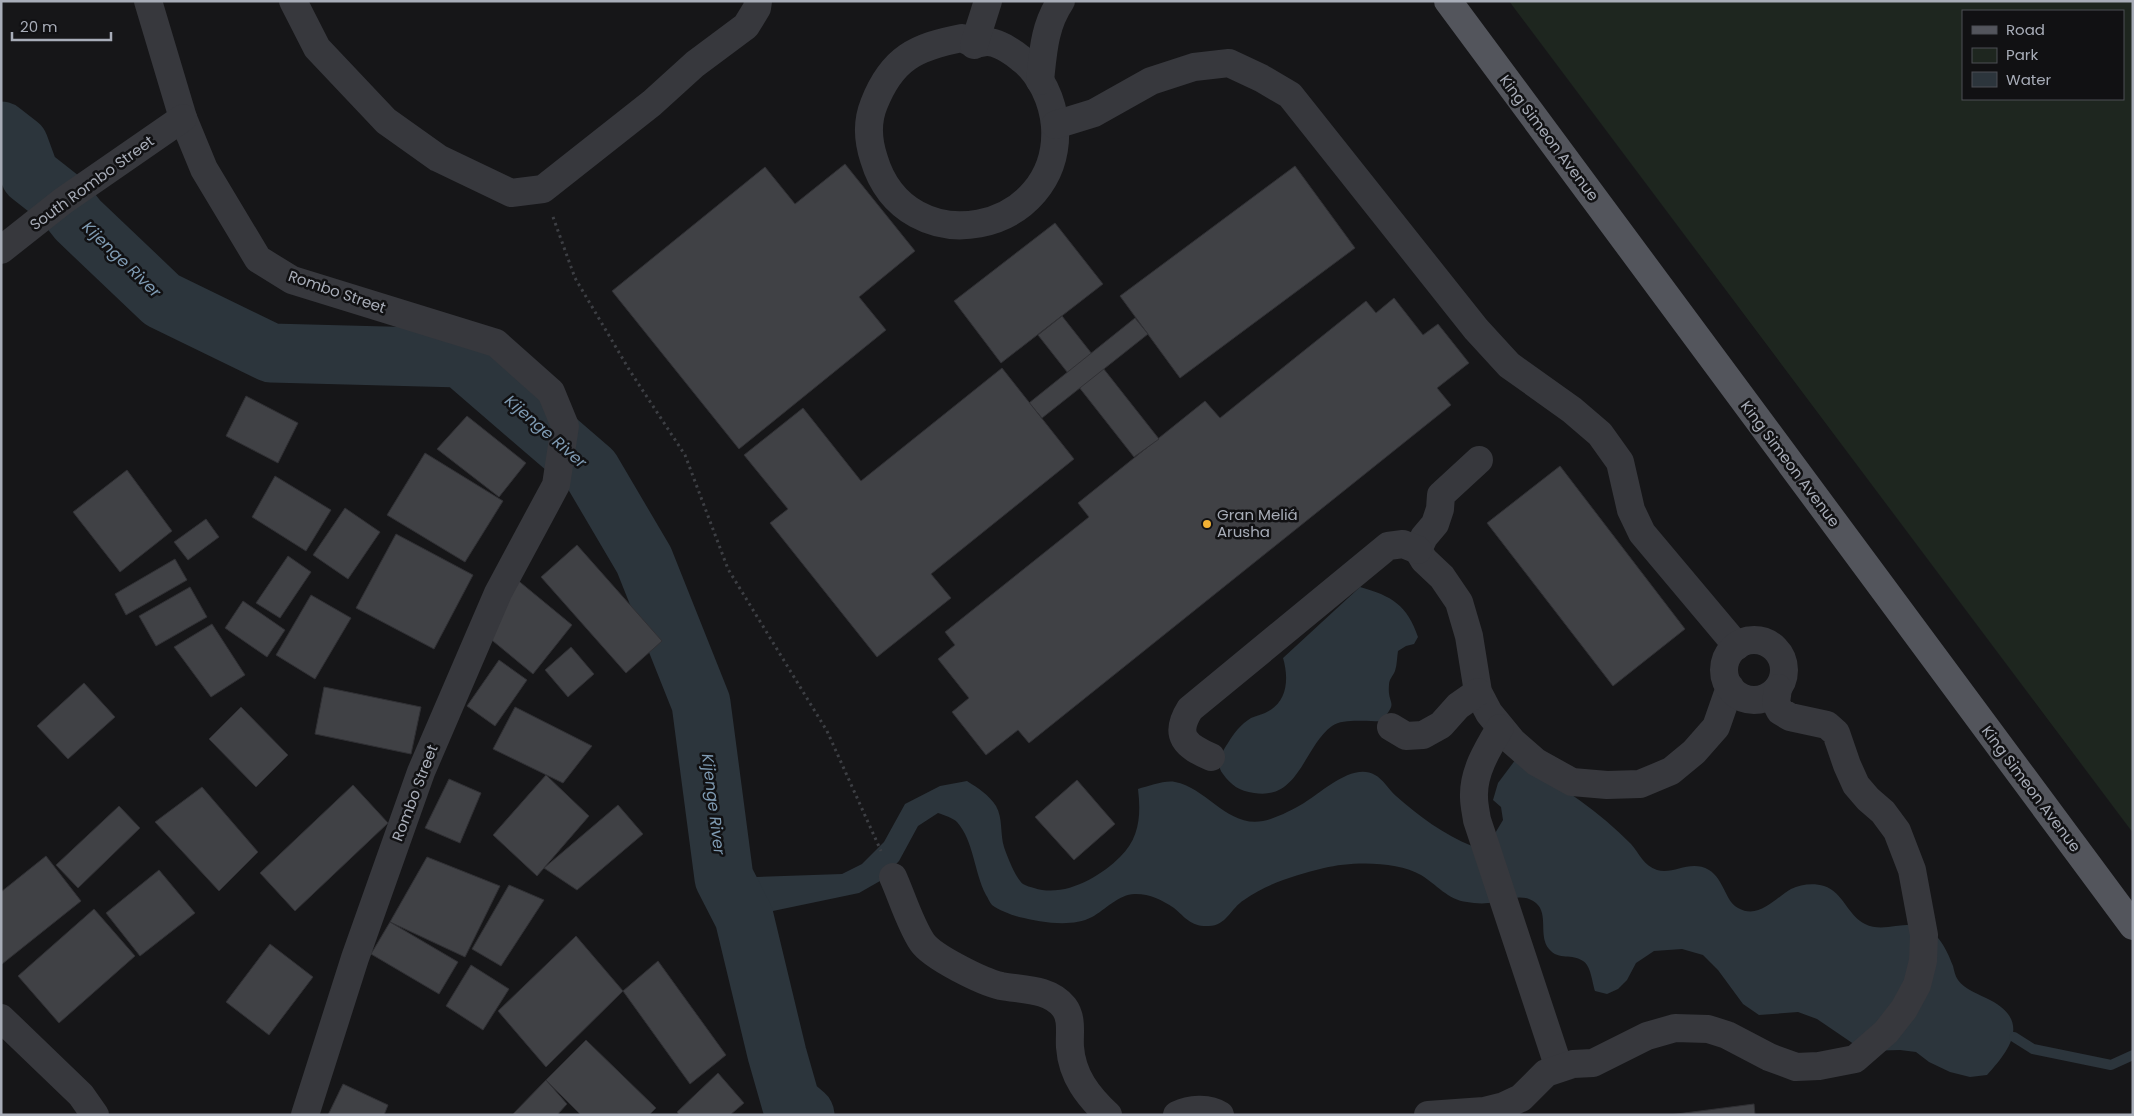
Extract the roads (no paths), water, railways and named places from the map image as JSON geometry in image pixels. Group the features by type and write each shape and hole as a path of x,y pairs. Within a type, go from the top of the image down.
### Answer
{"main road":[{"name":"King Simeon Avenue","path":"1448,1 2133,926"}],"street":[{"name":"Rombo Street","path":"148,1 183,118 204,169 258,259 292,280 496,343 550,392 565,426 556,485 498,593 421,772 355,958 305,1115"},
{"path":"293,1 317,48 386,121 438,158 511,193 543,189 652,103 694,64 746,26 757,8 758,1"},
{"path":"974,45 988,1"},
{"path":"1040,81 1048,24 1061,1"},
{"path":"962,38 974,45 993,43 1021,58 1040,81 1054,110 1056,140 1048,169 1033,194 1009,214 981,224 951,226 922,218 898,201 878,175 869,145 870,114 882,84 903,59 931,44 962,38"},
{"path":"1055,125 1094,113 1151,81 1194,67 1229,63 1261,78 1290,96 1476,329 1509,365 1560,400 1600,434 1620,462 1631,510 1642,533 1737,646"},
{"name":"South Rombo Street","path":"1,250 62,201 183,118"},
{"path":"1418,550 1424,537 1435,524 1440,509 1441,495 1479,460"},
{"path":"1211,757 1188,745 1183,738 1181,730 1190,709 1388,546 1403,544 1418,550 1424,560 1442,577 1459,602 1469,636 1478,692 1489,713 1500,728 1536,762 1572,782 1607,785 1640,784 1671,771 1694,752 1716,727 1730,687"},
{"path":"1428,1115 1484,1111 1504,1106 1521,1098 1546,1073 1573,1064 1593,1063 1647,1036 1675,1028 1708,1029 1727,1035 1769,1057 1796,1067 1819,1066 1856,1059 1886,1032 1904,1009 1917,985 1923,961 1924,935 1912,870 1897,831 1883,812 1856,785 1846,765 1836,733 1827,725 1790,717 1780,711 1776,703 1778,688 1784,670 1778,653 1772,646 1755,640 1737,646 1729,654 1725,663 1725,673 1730,687 1742,697 1752,700 1762,698 1778,688"},
{"path":"1391,727 1406,736 1423,735 1441,725 1458,706 1478,692"},
{"path":"1500,728 1488,748 1478,772 1474,796 1477,820 1559,1068"},
{"path":"893,876 923,944 940,958 980,980 1001,986 1029,989 1051,997 1064,1007 1071,1024 1070,1048 1076,1077 1090,1098 1108,1115"},
{"path":"1,1018 80,1095 95,1115"},
{"path":"1177,1115 1186,1111 1213,1110 1220,1115"}],"water":[{"path":"1360,587 1381,594 1397,603 1409,617 1418,637 1414,644 1398,651 1396,669 1389,683 1391,706 1387,714 1381,721 1349,721 1332,726 1322,735 1291,781 1281,789 1269,793 1254,793 1236,787 1226,778 1219,762 1235,732 1251,718 1273,709 1285,689 1286,674 1283,658"},
{"path":"1516,759 1604,819 1631,844 1652,868 1670,871 1695,866 1709,870 1718,879 1730,900 1738,908 1746,911 1760,910 1795,887 1816,884 1831,889 1836,893 1854,916 1865,924 1879,927 1914,925 1927,928 1945,948 1956,977 1961,983 1968,989 2003,1008 2010,1017 2013,1026 2009,1046 1987,1075 1970,1077 1950,1072 1929,1062 1916,1052 1900,1050 1864,1051 1817,1019 1798,1012 1759,1015 1743,1004 1718,970 1703,955 1682,949 1654,951 1636,963 1627,980 1618,989 1607,994 1595,991 1590,970 1586,963 1574,957 1557,955 1549,949 1544,938 1542,913 1536,903 1519,897 1483,903 1460,901 1411,870 1387,865 1348,864 1324,868 1282,880 1239,903 1224,920 1215,925 1198,925 1160,900 1151,896 1136,894 1130,894 1118,899 1097,914 1084,920 1065,923 1046,922 1016,916 992,905 982,886 963,830 957,822 938,813 918,826 899,861 880,881 859,893 744,917 724,878 842,874 862,864 884,842 905,804 940,786 967,781 987,795 996,806 1000,816 1004,847 1020,881 1027,886 1045,890 1069,888 1081,884 1102,872 1120,857 1132,842 1138,825 1138,789 1167,782 1175,782 1187,786 1228,813 1250,822 1263,821 1279,816 1304,803 1338,780 1357,772 1366,772 1378,777 1396,796 1432,824 1472,846 1494,835 1503,820 1501,807 1493,800 1498,783"}],"waterway":[{"name":"Kijenge River","path":"1,131 19,145 30,175 63,201 78,220 162,300 271,353 461,358 591,470 644,560 701,703 724,878 744,917 777,1054 791,1103 805,1115"},
{"path":"2014,1037 2033,1049 2111,1065 2133,1055"}],"place":[{"name":"Gran Meliá Arusha","path":"1207,524"}]}
